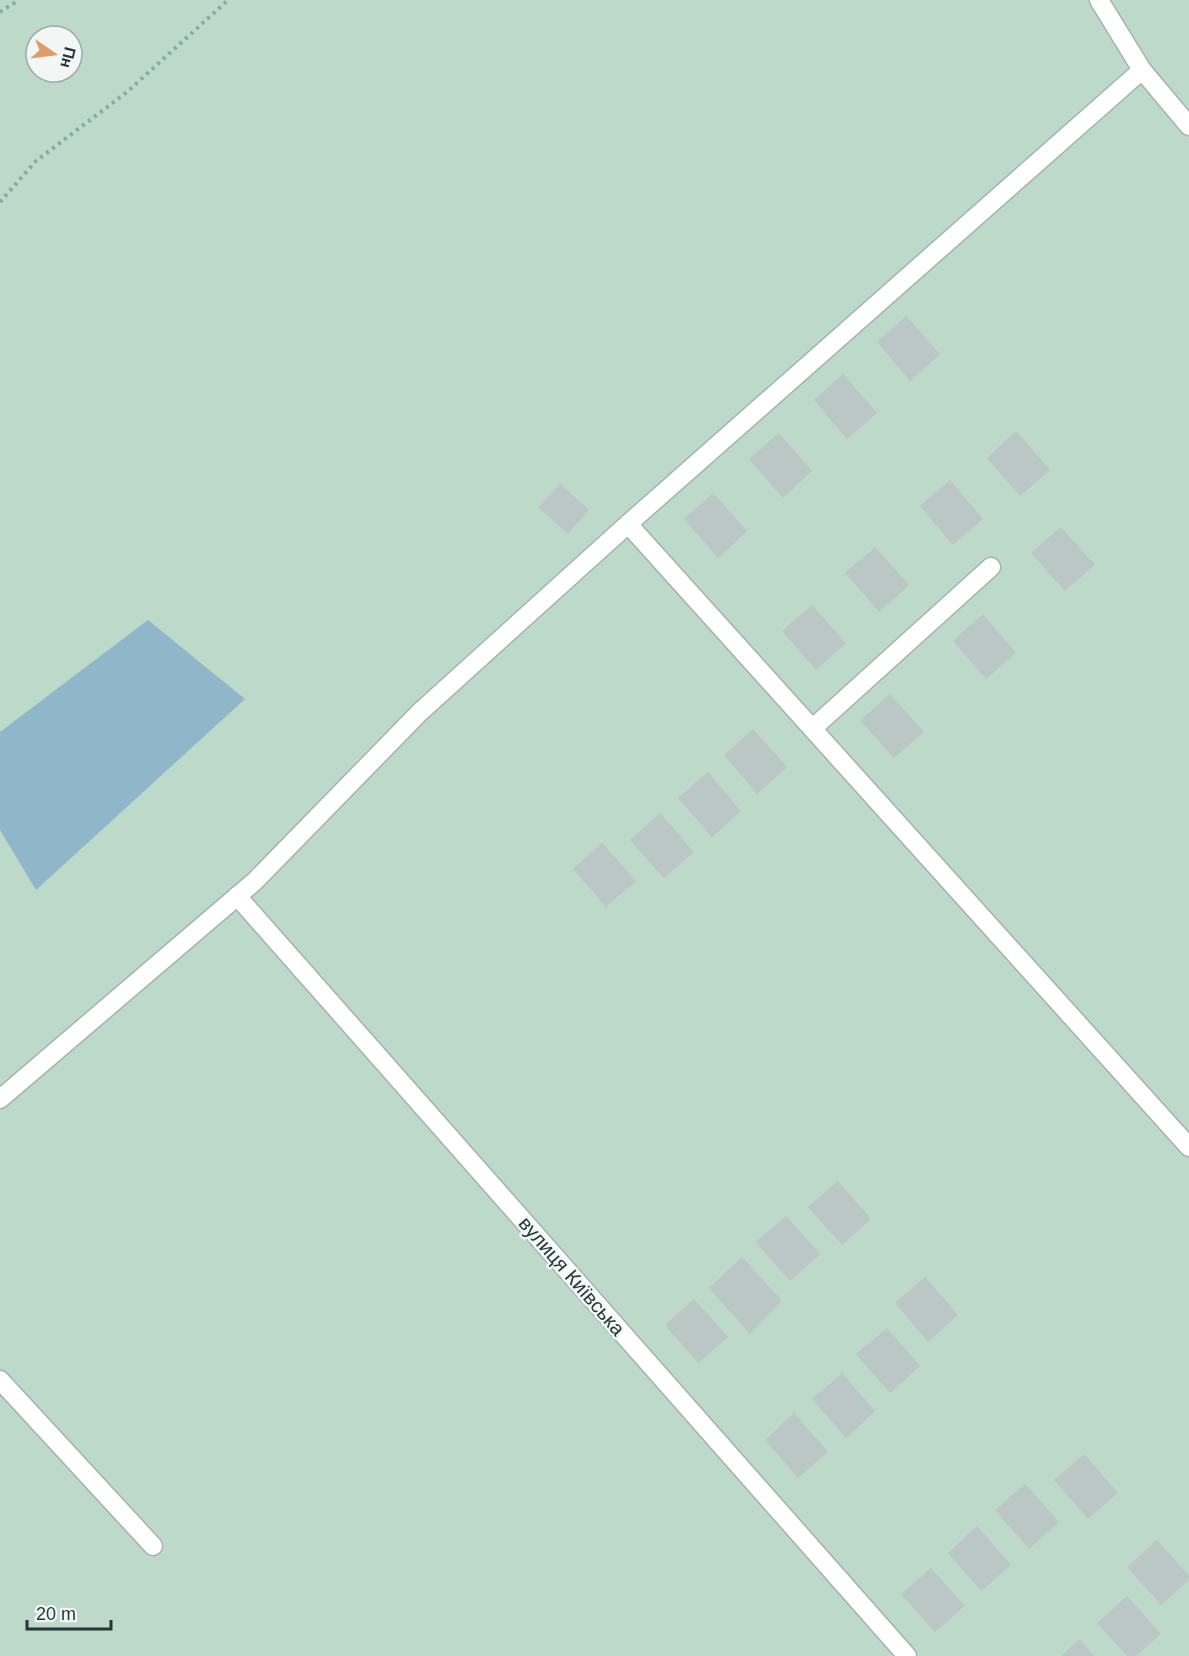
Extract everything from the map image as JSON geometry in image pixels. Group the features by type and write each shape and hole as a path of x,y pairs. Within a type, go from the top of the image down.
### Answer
{"street":[{"path":"1100,0 1142,70 1189,126"},
{"path":"0,1099 255,881 420,712 1142,70"},
{"path":"628,525 1189,1147"},
{"path":"813,728 990,567"},
{"name":"вулиця Київська","path":"237,896 907,1656"},
{"path":"0,1380 153,1546"}],"path":[{"path":"0,12 19,0"},
{"path":"0,201 36,161 127,92 228,0"}],"green space":[{"path":"0,0 1189,0 1189,1656 0,1656"}],"water":[{"path":"148,620 245,699 36,890 0,830 0,732"}],"building":[{"path":"906,316 940,354 910,381 877,342"},
{"path":"843,374 877,413 847,439 814,400"},
{"path":"1016,431 1050,470 1020,496 987,458"},
{"path":"779,433 812,471 783,498 749,459"},
{"path":"950,480 983,519 953,545 920,506"},
{"path":"560,484 589,510 568,534 538,507"},
{"path":"713,493 747,531 718,558 684,519"},
{"path":"1061,527 1095,565 1065,591 1031,553"},
{"path":"875,547 909,585 879,612 845,573"},
{"path":"812,605 846,643 816,670 782,631"},
{"path":"983,614 1016,653 986,679 953,641"},
{"path":"890,694 924,732 894,758 860,720"},
{"path":"753,729 787,767 757,794 724,755"},
{"path":"708,772 741,811 712,837 678,798"},
{"path":"660,813 694,852 664,878 630,840"},
{"path":"602,843 636,881 606,907 573,869"},
{"path":"838,1181 871,1219 842,1245 808,1207"},
{"path":"786,1216 820,1254 790,1281 756,1242"},
{"path":"742,1257 782,1301 750,1334 709,1288"},
{"path":"925,1277 958,1315 928,1342 895,1303"},
{"path":"694,1299 728,1337 698,1363 665,1325"},
{"path":"887,1328 920,1366 890,1393 856,1354"},
{"path":"842,1373 875,1411 846,1438 812,1399"},
{"path":"794,1413 828,1452 798,1478 765,1440"},
{"path":"1084,1454 1118,1493 1088,1519 1054,1480"},
{"path":"1025,1484 1059,1522 1029,1549 995,1510"},
{"path":"977,1526 1011,1565 981,1591 948,1553"},
{"path":"1157,1540 1189,1576 1189,1580 1161,1605 1127,1567"},
{"path":"931,1568 965,1606 935,1632 901,1594"},
{"path":"1127,1596 1161,1634 1136,1656 1127,1656 1097,1623"},
{"path":"1080,1639 1094,1656 1061,1656"}]}
